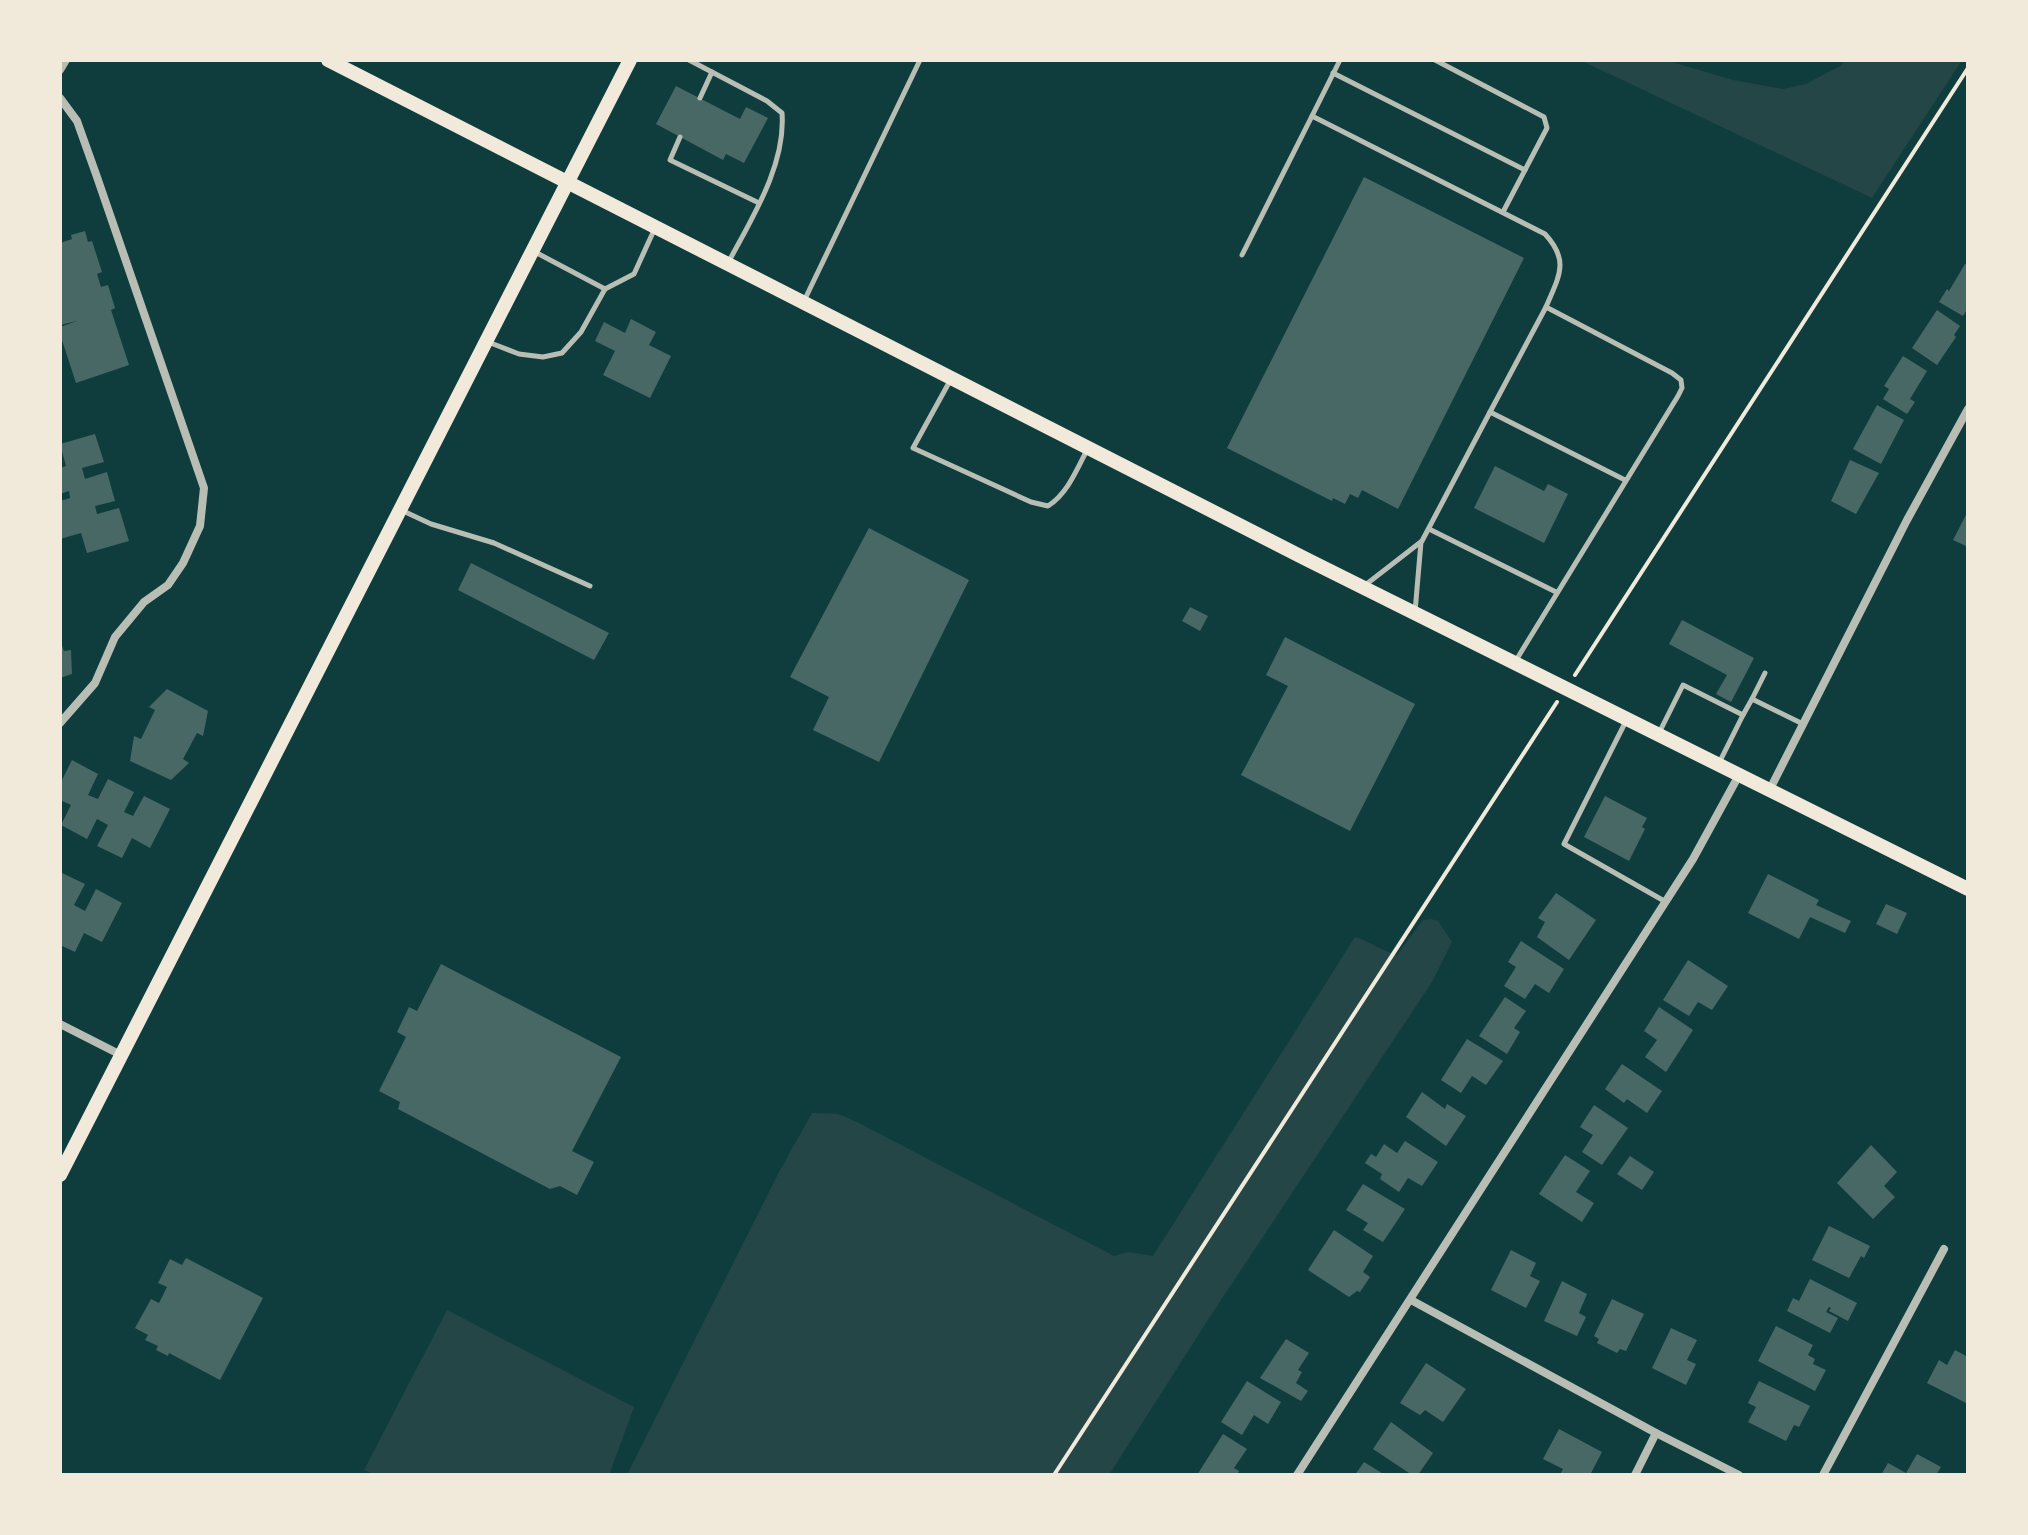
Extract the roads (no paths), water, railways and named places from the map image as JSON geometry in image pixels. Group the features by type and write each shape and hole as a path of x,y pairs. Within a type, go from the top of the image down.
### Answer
{"main road":[{"path":"328,60 1363,587 1968,889"},
{"path":"60,1175 630,60"}],"street":[{"path":"60,70 66,60"},
{"path":"60,98 77,121 204,488 200,526 183,563 168,585 144,602 115,637 95,683 60,723"},
{"path":"1770,789 1907,520 1968,409"},
{"path":"1297,1475 1666,902 1740,774"},
{"path":"60,1024 121,1055"},
{"path":"1823,1475 1944,1249"},
{"path":"1411,1300 1739,1475"},
{"path":"1635,1475 1656,1433"}],"lane":[{"path":"689,60 767,101 782,113 784,135 759,203 728,264"},
{"path":"804,302 920,60"},
{"path":"1242,255 1340,60"},
{"path":"1435,60 1544,117 1547,128 1503,212"},
{"path":"700,98 712,72"},
{"path":"1333,73 1525,170"},
{"path":"1312,116 1545,234 1556,246 1561,259 1561,270 1546,307 1422,541 1363,587"},
{"path":"680,137 670,160 759,203"},
{"path":"487,342 519,354 543,357 562,353 581,332 605,289 634,274 655,227"},
{"path":"533,251 605,289"},
{"path":"1515,662 1682,388 1681,380 1672,373 1546,307"},
{"path":"952,378 913,448 1031,502 1048,506 1064,492 1088,447"},
{"path":"1490,412 1625,480"},
{"path":"400,510 431,524 494,543 590,586"},
{"path":"1429,529 1556,592"},
{"path":"1414,612 1422,541"},
{"path":"1719,764 1765,673"},
{"path":"1659,734 1683,685 1743,715"},
{"path":"1752,699 1803,724"},
{"path":"1627,718 1564,844 1666,902"}]}
